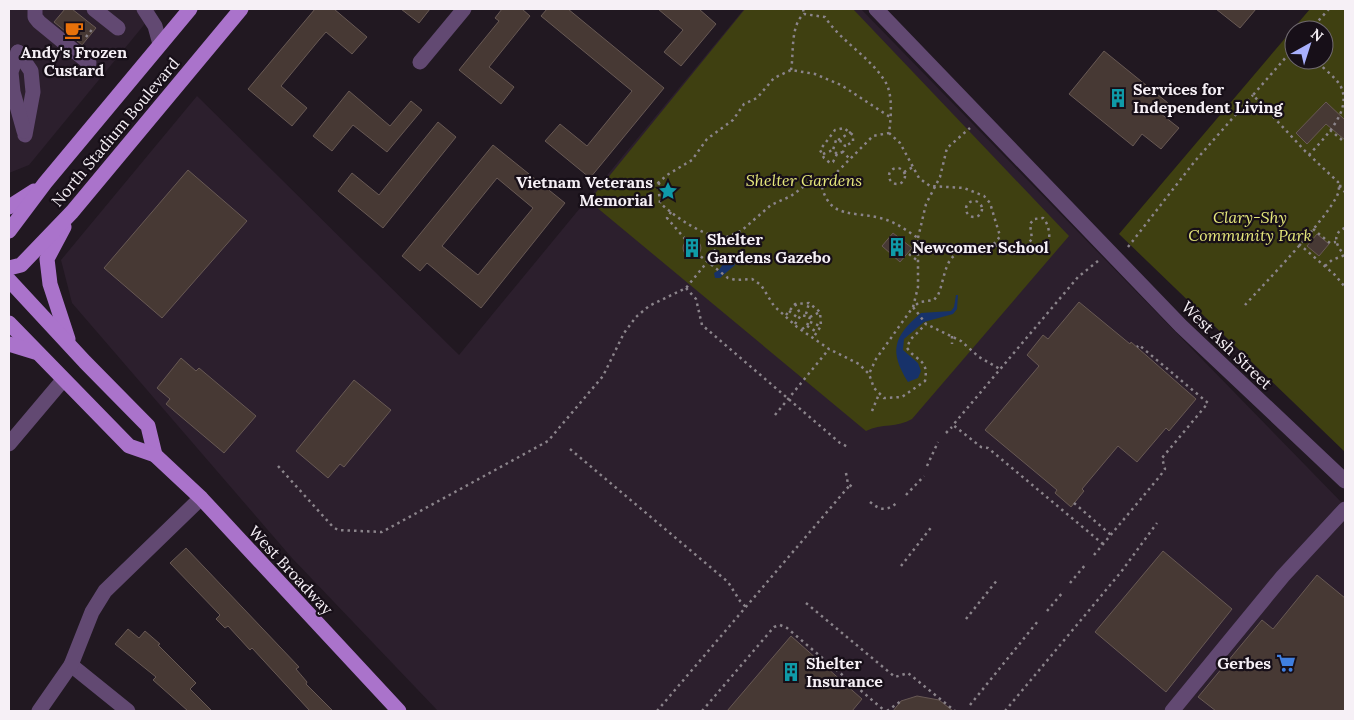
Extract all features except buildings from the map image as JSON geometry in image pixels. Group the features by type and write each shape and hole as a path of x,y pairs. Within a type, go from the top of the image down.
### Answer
{"main road":[{"name":"North Stadium Boulevard","path":"9,231 45,183 190,9"},
{"name":"North Stadium Boulevard","path":"9,268 21,265 72,212 241,9"},
{"path":"9,206 45,183"},
{"path":"70,345 50,284 47,259 72,212"},
{"path":"9,280 148,426 155,454"},
{"name":"West Broadway","path":"9,323 129,446 155,454 201,498 398,711"},
{"path":"9,344 37,352"}],"street":[{"path":"35,9 35,17 39,22 89,63"},
{"path":"94,9 118,28"},
{"path":"144,9 155,26 160,44"},
{"path":"420,62 464,9"},
{"name":"West Ash Street","path":"876,9 1181,326 1345,482"},
{"path":"9,69 13,57"},
{"path":"13,57 11,72 13,92 25,135"},
{"path":"9,102 25,135"},
{"path":"9,117 25,135"},
{"path":"9,444 63,380"},
{"path":"39,711 71,665 92,612 105,591 201,498"},
{"path":"1172,711 1283,576 1345,509"},
{"path":"71,665 128,711"}],"path":[{"path":"803,9 804,14"},
{"path":"1319,20 1329,9"},
{"path":"791,70 795,30 800,17 804,14 825,16 835,32 871,65 886,83 891,118 889,133"},
{"path":"86,37 94,27"},
{"path":"1128,246 1195,161 1284,59"},
{"path":"658,184 667,175 692,160 707,139 733,120 744,104 757,98 774,78 791,70 815,74 841,85 891,118"},
{"path":"1309,155 1340,118 1344,110 1345,96 1342,87 1325,70"},
{"path":"1253,95 1309,155 1338,182 1345,192"},
{"path":"971,127 947,148 943,169 936,187 926,204 918,238 918,287 914,307 917,314 926,324 961,341 979,357 1000,369"},
{"path":"843,152 837,154 833,162 830,163 824,158 820,150 828,138 838,129 851,132"},
{"path":"1330,130 1342,140"},
{"path":"834,142 851,132"},
{"path":"843,152 845,146 854,139 851,132"},
{"path":"822,187 873,136 889,133"},
{"path":"869,374 876,359 914,307 920,302 934,300 938,295 949,260 956,253 987,250 994,245 1000,236 990,203 984,197 964,188 936,187 920,178 900,143 889,133"},
{"path":"828,138 834,142"},
{"path":"838,140 845,146"},
{"path":"833,150 834,142"},
{"path":"823,154 833,150"},
{"path":"833,150 837,154"},
{"path":"843,152 849,158"},
{"path":"904,172 913,167"},
{"path":"895,168 900,168 904,172 906,176 901,183 896,184 890,180 890,174 895,168"},
{"path":"278,466 333,527 348,531 382,532 548,441 603,376 624,333 636,318 649,306 686,288 708,261 722,239 752,224 771,205 792,196 806,183 811,181 822,187 826,201 835,208 849,214 893,222 918,238"},
{"path":"658,184 660,203 703,233 722,239"},
{"path":"658,184 666,189 667,195 660,203"},
{"path":"1339,186 1345,186"},
{"path":"1246,305 1313,229 1332,204 1339,186"},
{"path":"979,203 987,193"},
{"path":"972,202 979,203 981,212 975,217 970,215 967,211 968,204 972,202"},
{"path":"671,212 667,218 685,241 715,268 725,276 736,280 752,279 762,285 774,306 795,325 829,350 851,359 869,374 874,388 884,398 902,397 925,380 927,370 924,364 907,348 910,340 926,324"},
{"path":"994,245 1004,248 1026,246 1042,252 1049,246 1048,226 1043,218 1034,219 1030,224 1032,240 1026,246"},
{"path":"1345,228 1338,233 1336,242 1345,255"},
{"path":"1313,229 1330,243 1336,242"},
{"path":"1299,244 1325,266 1345,287"},
{"path":"1340,256 1341,251"},
{"path":"909,254 919,262"},
{"path":"1325,266 1332,260 1345,255"},
{"path":"1098,261 1078,277 953,425 981,447 988,448 1103,544"},
{"path":"686,288 696,299 702,325 788,399 848,447"},
{"path":"786,315 795,304 809,303 820,312 821,326 813,338"},
{"path":"806,314 809,303"},
{"path":"795,304 801,315"},
{"path":"789,311 798,318"},
{"path":"810,317 820,312"},
{"path":"795,325 801,315 806,314 810,317"},
{"path":"802,330 810,322 810,317"},
{"path":"810,322 821,326"},
{"path":"807,326 817,332"},
{"path":"952,336 952,344"},
{"path":"1094,555 1160,476 1165,469 1162,458 1208,403 1139,345 1137,347"},
{"path":"775,415 829,350"},
{"path":"872,411 879,394"},
{"path":"946,433 952,426"},
{"path":"927,466 938,442"},
{"path":"570,449 728,582 746,607"},
{"path":"846,473 850,484 854,488"},
{"path":"906,495 924,476"},
{"path":"658,711 850,484"},
{"path":"870,502 881,510 886,510 898,502"},
{"path":"1074,503 1111,534"},
{"path":"1005,711 1121,572 1157,522"},
{"path":"901,566 933,525"},
{"path":"1070,583 1086,564"},
{"path":"966,619 998,579"},
{"path":"1047,612 1063,592"},
{"path":"806,603 895,677 908,673 955,711"},
{"path":"970,705 1038,622"},
{"path":"702,711 774,627 778,625 787,628 886,711 902,701"}],"shaded area":[{"path":"9,9 157,9 29,165 9,173"},
{"name":"Shelter Insurance","path":"744,9 861,9 1345,506 1345,711 438,711 292,558 72,303 61,260 197,96 459,355"}],"green space":[{"name":"Shelter Gardens","path":"745,9 853,9 1069,236 912,419 906,422 866,431 589,201"},
{"name":"Clary-Shy Community Park","path":"1310,9 1345,9 1345,452 1119,234 1284,40 1284,70 1334,70 1334,20 1301,20"}],"water":[{"path":"727,258 734,259 735,265 720,278 715,278 714,273 719,270"},
{"path":"956,295 958,295 957,309 953,314 924,322 904,339 903,350 918,363 921,371 918,378 908,382 898,362 896,353 900,337 904,330 921,313 951,311 954,307"}],"place":[{"name":"Andy's Frozen Custard","path":"74,30"},
{"name":"Services for Independent Living","path":"1118,98"},
{"name":"Vietnam Veterans Memorial","path":"668,191"},
{"name":"Newcomer School","path":"897,247"},
{"name":"Shelter Gardens Gazebo","path":"692,248"},
{"name":"Gerbes","path":"1286,663"},
{"name":"Shelter Insurance","path":"791,672"}]}
